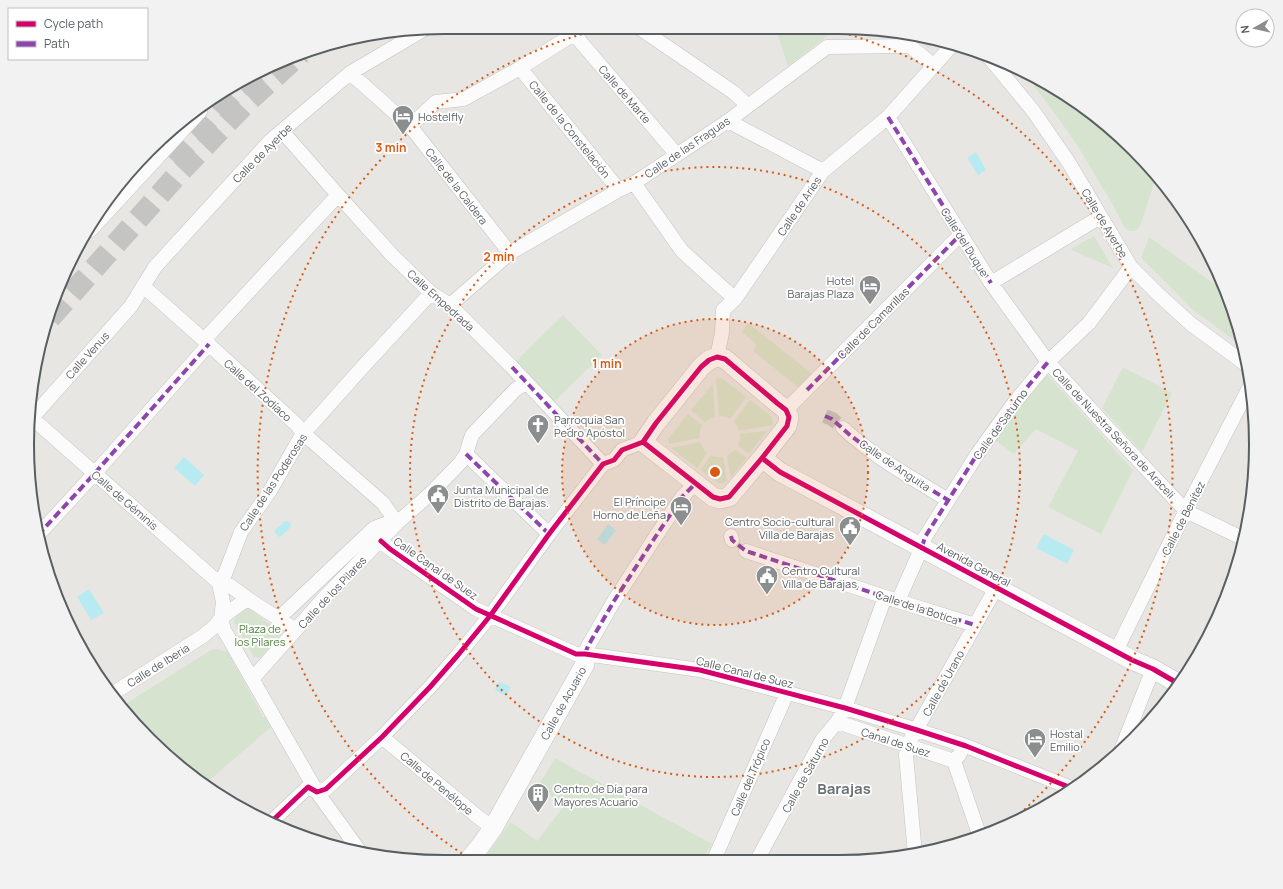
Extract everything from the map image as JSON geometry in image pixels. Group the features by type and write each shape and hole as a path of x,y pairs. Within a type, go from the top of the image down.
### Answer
{"street":[{"path":"410,126 436,102 464,99 520,68 573,34"},
{"name":"Calle de Marte","path":"582,34 678,155"},
{"path":"648,34 733,92 746,106"},
{"name":"Calle de Ayerbe","path":"143,286 155,267 270,141 350,73 414,35"},
{"name":"Calle de las Fraguas","path":"450,305 510,253 619,190 634,183 678,155 728,121 746,106 827,47 910,46 934,66"},
{"name":"Calle de Aries","path":"717,357 722,332 723,310 735,299 823,171 888,117 949,49"},
{"name":"Calle de Ayerbe","path":"995,65 1038,119 1069,163 1131,267 1191,324 1240,360"},
{"name":"Calle de la Constelación","path":"520,68 619,190"},
{"name":"Calle de la Caldera","path":"350,73 410,126 510,253"},
{"name":"Calle del Duque","path":"888,117 990,283 1048,362"},
{"path":"728,121 823,171"},
{"name":"Calle Empedrada","path":"282,131 392,255 431,293 450,305 512,366 603,464"},
{"path":"117,198 174,136"},
{"path":"634,183 682,251 735,299"},
{"path":"43,530 95,474 206,342 338,195"},
{"path":"990,283 1100,217"},
{"name":"Calle de Camarillas","path":"786,410 960,235"},
{"name":"Calle de Saturno","path":"760,855 822,740 837,722 845,708 891,599 922,547 925,537 948,500 978,453 1014,403 1048,362 1089,323 1131,267"},
{"name":"Calle del Zodíaco","path":"143,286 296,424 303,433 384,504 397,523"},
{"name":"Calle Venus","path":"36,413 131,306 143,286"},
{"name":"Calle de las Poderosas","path":"219,583 225,574 241,532 270,490 303,433 431,293"},
{"path":"274,818 308,787 317,792 326,789 382,737 430,687 490,616 549,534 603,464 614,460 622,450 643,442 656,423 701,367 709,360 717,357 725,359 786,410 789,418 787,426 729,497 720,499 713,497 695,484 643,442"},
{"name":"Calle de Nuestra Señora de Araceli","path":"1048,362 1105,425 1186,510 1238,536"},
{"path":"528,384 515,390 472,435 466,454 549,534"},
{"name":"Calle de Benítez","path":"1116,651 1245,395"},
{"name":"Calle de Géminis","path":"35,423 219,583"},
{"name":"Calle de Anguita","path":"847,432 892,466 948,500"},
{"name":"Calle de los Pilares","path":"252,679 324,598 397,523 435,489 461,462 466,454"},
{"name":"Avenida General","path":"762,458 780,472 996,588 1174,681"},
{"name":"Calle de Acuario","path":"473,855 493,828 585,664 585,654 588,646 610,607 682,497 695,484"},
{"name":"Calle de los Pilares","path":"278,619 374,528 385,524 397,523"},
{"name":"Calle Canal de Suez","path":"381,541 390,549 476,609 576,654 700,670 845,708 966,746 1067,786"},
{"name":"Calle de la Botica","path":"749,552 975,625"},
{"path":"296,630 228,584 219,583 223,602 221,618 224,630 317,792 355,845"},
{"name":"Calle de Urano","path":"907,746 996,588"},
{"name":"Calle de Iberia","path":"117,691 203,636 215,626 221,618 244,601 251,601"},
{"path":"1126,738 1153,669"},
{"name":"Calle del Trópico","path":"716,855 787,693"},
{"name":"Canal de Suez","path":"837,722 954,761"},
{"name":"Calle de Penélope","path":"382,737 493,828"},
{"path":"907,746 906,755 915,848"},
{"path":"966,746 954,761 978,830"}],"green space":[{"path":"777,34 830,34 788,66"},
{"path":"922,43 932,45 928,48"},
{"path":"1031,82 1067,103 1109,136 1129,154 1154,183 1142,221 1139,228 1135,231 1130,231 1125,228 1077,145"},
{"path":"1094,236 1113,268 1071,250"},
{"path":"1149,237 1218,286 1236,342 1192,309 1141,258"},
{"path":"563,315 602,355 554,402 515,362"},
{"path":"748,323 811,373 799,388 753,351 757,345 742,332"},
{"path":"1123,367 1172,393 1142,452 1102,408"},
{"path":"1044,371 1133,470 1101,534 1048,507 1078,451 1036,429 1014,454 993,439"},
{"path":"716,379 723,379 746,397 730,419 719,416"},
{"path":"713,384 715,416 705,422 691,410"},
{"path":"750,400 771,416 773,422 772,425 739,431 734,421"},
{"path":"688,414 702,425 699,438 669,444 668,439"},
{"path":"767,431 749,454 738,446 740,434"},
{"path":"700,442 707,453 697,468 671,448"},
{"path":"735,450 747,458 731,477 727,456"},
{"path":"711,455 715,457 723,457 727,481 719,483 701,470"},
{"name":"Plaza de los Pilares","path":"248,608 282,633 260,658 254,657 234,622 236,616"},
{"path":"218,649 228,652 263,717 265,716 271,727 209,781 154,735 126,703 211,650"},
{"path":"555,758 712,844 705,855 486,855 511,822 537,841 564,806 538,786"}],"water":[{"path":"976,152 986,170 978,175 967,158"},
{"path":"184,457 204,475 195,486 174,468"},
{"path":"285,521 290,522 291,527 279,537 275,533 275,530"},
{"path":"608,524 616,530 605,545 597,539"},
{"path":"1044,534 1074,550 1067,564 1036,548"},
{"path":"89,589 104,613 91,620 77,597"},
{"path":"499,682 511,687 506,696 495,690"}],"tunnel":[{"path":"57,310 179,173 246,103 288,65"},
{"path":"172,160 234,92"},
{"path":"825,416 832,419 843,428"}],"marked path":[{"path":"888,117 991,283"},
{"path":"807,390 960,235"},
{"path":"43,530 209,344"},
{"path":"922,547 925,537 978,453 1014,403 1048,362"},
{"path":"512,367 603,464"},
{"path":"825,416 832,419 851,436 892,466 948,500"},
{"path":"466,454 549,534"},
{"path":"585,654 588,646 614,601 654,539 682,497 695,484"},
{"path":"731,536 732,540 746,551 975,625"}],"cycle path":[{"path":"717,357 725,359 786,410 789,417 787,426 762,458 729,497 720,499 713,497 643,442 656,423 701,367 709,360 717,357"},
{"path":"275,818 308,787 317,792 326,789 382,737 430,687 490,616 549,534 603,464 614,460 622,450 643,442"},
{"path":"762,458 780,472 1174,681"},
{"path":"381,541 390,549 476,609 576,654 700,670 845,708 966,746 1067,786"}],"place":[{"name":"Hostelfly","path":"403,136"},
{"name":"Hotel Barajas Plaza","path":"870,306"},
{"name":"Parroquia San Pedro Apóstol","path":"538,444"},
{"name":"Junta Municipal de Distrito de Barajas.","path":"438,514"},
{"name":"El Príncipe Horno de Leña","path":"681,526"},
{"name":"Centro Socio-cultural Villa de Barajas","path":"850,546"},
{"name":"Centro Cultural Villa de Barajas","path":"767,596"},
{"name":"Hostal Emilio","path":"1035,758"},
{"name":"Centro de Día para Mayores Acuario","path":"538,814"}],"district":[{"name":"Barajas","path":"844,788"}]}
